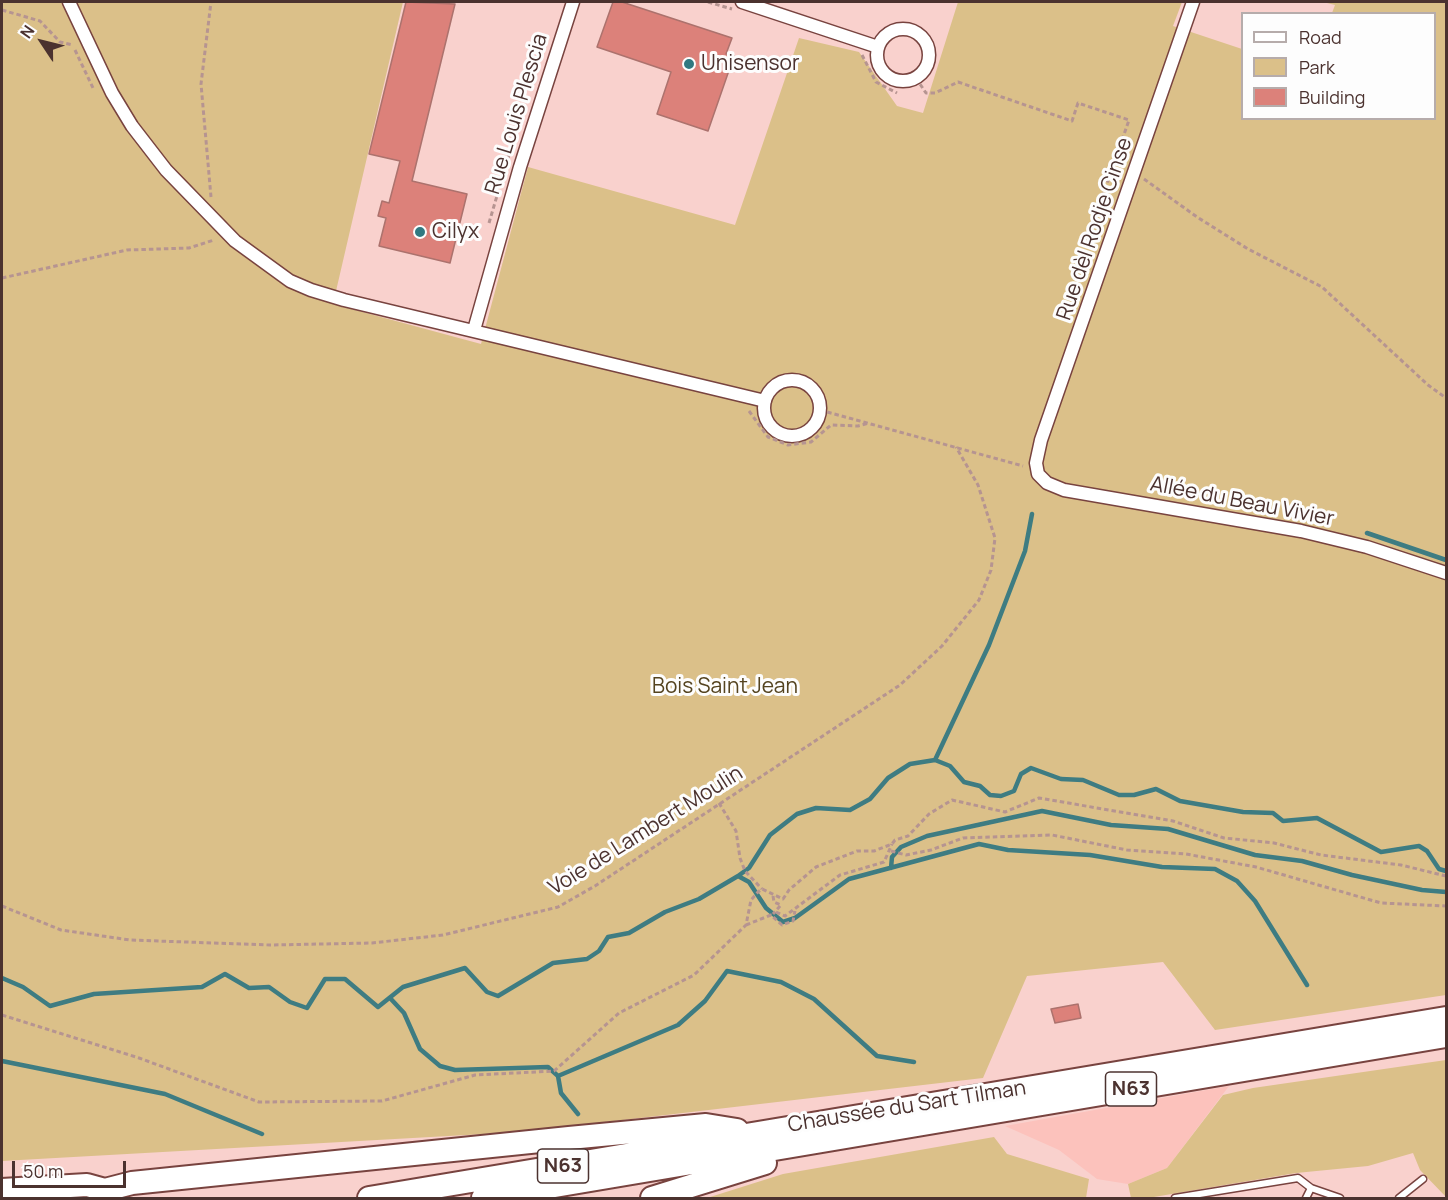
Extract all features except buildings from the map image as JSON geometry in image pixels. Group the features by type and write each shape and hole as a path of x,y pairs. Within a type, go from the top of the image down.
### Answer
{"highway":[{"name":"Chaussée du Sart Tilman","path":"369,1198 1446,1018"},
{"name":"Chaussée du Sart Tilman","path":"483,1198 1446,1036"},
{"path":"2,1190 87,1185 105,1190 132,1183 706,1125 757,1132"},
{"path":"652,1198 780,1158 817,1142"}],"street":[{"path":"69,2 107,84 132,126 166,170 212,219 253,256 290,281 311,290 765,401"},
{"name":"Rue Louis Plescia","path":"474,330 520,166 573,2"},
{"name":"Rue dèl Rodje Cinse","path":"1036,469 1036,456 1041,440 1193,2"},
{"path":"742,7 878,47"},
{"path":"909,28 917,32 929,45 930,54 924,71 916,78 900,81 884,73 879,65 878,47 881,40 892,30 909,28"},
{"path":"794,380 811,388 817,395 820,410 811,429 795,436 786,436 771,426 764,410 765,401 776,385 794,380"},
{"name":"Allée du Beau Vivier","path":"1036,469 1047,483 1064,490 1301,531 1367,547 1446,573"}],"lane":[{"path":"1174,1198 1298,1178 1311,1188 1340,1198"},
{"path":"1399,1198 1423,1179"},
{"path":"1306,1198 1311,1188"}],"path":[{"path":"212,2 201,84 212,219"},
{"path":"708,2 742,7"},
{"path":"2,10 40,21 60,42 73,45"},
{"path":"856,51 865,59 876,82 897,93"},
{"path":"916,78 926,93 935,93 958,82 1072,121 1078,103 1129,120 1090,232 1111,240"},
{"path":"1142,177 1197,217 1248,249 1323,287 1428,385 1446,398"},
{"path":"2,278 127,250 189,248 215,240"},
{"path":"820,410 1036,469"},
{"path":"821,432 831,425 858,426 869,423"},
{"name":"Voie de Lambert Moulin","path":"2,906 61,930 130,940 270,945 372,943 443,935 558,907 596,886 719,802 900,685 942,646 979,600 991,570 995,538 978,485 956,447"},
{"path":"719,802 736,831 740,858 745,871 762,889 783,899 789,890 816,867 857,851 874,851 892,844 895,840 908,836 929,814 952,800 991,811 1005,812 1039,798 1173,821 1224,838 1274,843 1321,855 1401,865 1446,876"},
{"path":"891,851 906,855 931,850 963,838 1052,835 1127,850 1186,854 1256,867 1381,903 1446,906"},
{"path":"773,896 774,902 781,905 774,913 785,916 795,911 840,875 884,862 891,851 892,844"},
{"path":"746,925 751,900 762,889"},
{"path":"2,1015 139,1058 259,1102 382,1101 475,1075 554,1071 619,1013 694,975 746,925 771,915 782,925 793,921 795,911"}],"shaded area":[{"path":"1229,1086 1167,1168 1128,1184 1097,1179 1059,1150 1005,1126"}],"green space":[{"name":"Bois Saint Jean","path":"2,2 403,2 333,304 481,344 528,167 735,225 799,38 859,52 897,106 923,113 958,2 1182,2 1173,26 1241,49 1241,120 1436,120 1436,12 1332,12 1335,5 1327,3 1446,2 1446,995 1215,1030 1163,962 1027,976 983,1078 520,1132 2,1161"},
{"path":"1446,1060 1446,1197 1420,1170 1413,1153 1368,1166 1296,1173 1148,1198 1131,1198 1128,1184 1167,1168 1223,1095 1253,1088"},
{"path":"994,1137 1007,1154 1089,1179 1086,1198 707,1198 783,1174"}],"waterway":[{"path":"935,760 989,645 1025,551 1032,514"},
{"path":"1367,533 1446,560"},
{"path":"2,978 23,987 50,1006 94,994 202,987 225,974 249,988 269,987 290,1002 307,1008 325,979 345,979 378,1007 403,987 465,968 487,992 498,996 553,963 587,959 599,951 608,937 629,933 665,912 699,899 738,876 749,868 770,835 797,814 816,808 850,810 870,799 888,778 910,764 935,760 950,766 964,782 980,786 990,795 1001,796 1014,791 1021,774 1031,768 1061,779 1083,780 1119,795 1134,795 1156,789 1180,801 1243,812 1273,813 1283,821 1317,818 1381,852 1419,846 1427,851 1439,869 1446,871"},
{"path":"891,868 892,857 901,847 927,836 1042,811 1111,825 1168,829 1255,855 1302,861 1352,875 1422,890 1446,892"},
{"path":"738,876 749,882 766,908 783,922 795,918 849,879 979,844 1008,850 1090,855 1162,867 1215,869 1237,881 1255,901 1307,985"},
{"path":"558,1076 678,1025 705,1001 727,971 781,982 814,999 877,1056 914,1062"},
{"path":"390,998 404,1013 420,1049 440,1066 455,1070 548,1067 558,1076 561,1093 578,1114"},
{"path":"2,1061 165,1094 262,1134"}],"place":[{"name":"Unisensor","path":"689,64"},
{"name":"Cilyx","path":"420,232"}]}
